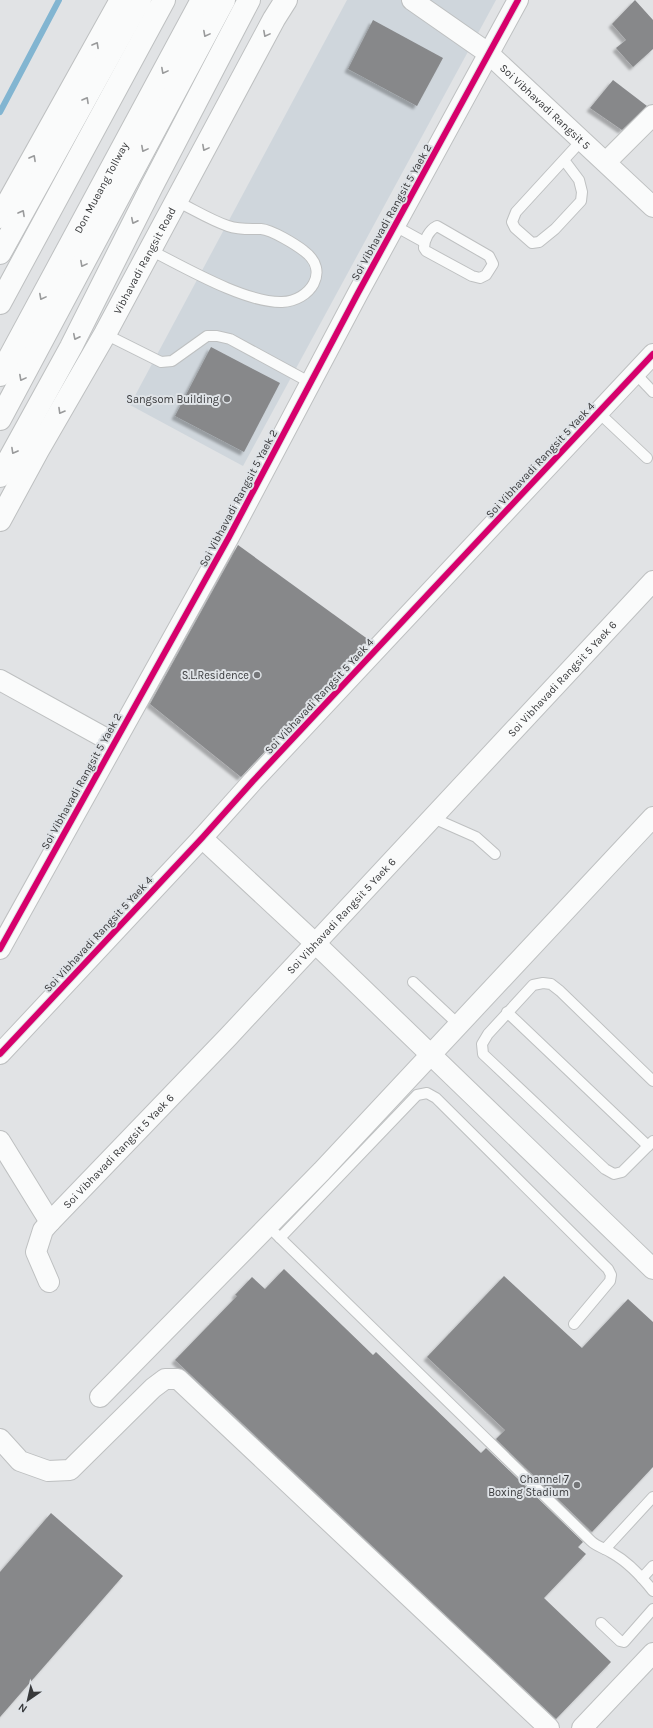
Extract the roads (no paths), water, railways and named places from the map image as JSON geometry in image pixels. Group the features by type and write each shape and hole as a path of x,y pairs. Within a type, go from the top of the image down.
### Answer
{"main road":[{"path":"0,217 120,0"},
{"path":"2,250 140,0"},
{"path":"0,284 157,0"},
{"path":"0,303 164,0"},
{"name":"Don Mueang Tollway","path":"0,375 202,0"},
{"path":"0,419 224,0"},
{"path":"0,476 71,347 152,186 249,0"},
{"name":"Vibhavadi Rangsit Road","path":"0,520 38,450 105,334 270,26 286,0"}],"street":[{"name":"Soi Vibhavadi Rangsit 5","path":"412,0 488,53 653,206"},
{"name":"Soi Vibhavadi Rangsit 5 Yaek 2","path":"0,949 229,536 488,53 518,0"},
{"path":"606,162 653,115"},
{"name":"Soi Vibhavadi Rangsit 5 Yaek 4","path":"0,1054 202,838 253,781 653,354"},
{"name":"Soi Vibhavadi Rangsit 5 Yaek 6","path":"49,1282 36,1252 43,1230 316,944 653,581"},
{"path":"0,680 114,743"},
{"path":"100,1397 274,1233 430,1055 653,817"},
{"path":"202,838 316,944 653,1269"},
{"path":"0,1141 50,1222"},
{"path":"2,1445 20,1461 48,1471 70,1470 153,1388 165,1379 178,1379 549,1728"},
{"path":"582,1728 653,1653"}],"lane":[{"path":"564,160 579,180 582,192 581,201 555,229 539,242 532,243 514,228 512,222 516,212 582,140"},
{"path":"150,250 236,292 266,302 284,302 304,296 313,288 316,275 314,263 306,252 283,238 263,229 241,230 227,226 176,201"},
{"path":"395,226 424,242"},
{"path":"437,226 489,256 493,264 486,275 480,278 472,276 426,251 424,248 424,242 432,228 437,226"},
{"path":"105,334 161,362 172,361 207,336 217,336 230,339 311,383"},
{"path":"635,372 653,392"},
{"path":"598,412 647,458"},
{"path":"433,818 476,837 495,854"},
{"path":"413,982 459,1025"},
{"path":"507,1012 650,1143 622,1172 614,1174 605,1169 483,1054 482,1044 488,1034 507,1012 533,986 543,983 551,984 653,1081"},
{"path":"574,1324 610,1281 611,1275 608,1269 436,1098 427,1093 417,1094 274,1233 595,1545 616,1555 642,1578 653,1592"},
{"path":"605,1549 653,1497"},
{"path":"642,1578 653,1566"},
{"path":"601,1623 620,1641 624,1642 653,1609"}],"waterway":[{"path":"0,112 59,0"}],"place":[{"name":"Sangsom Building","path":"227,399"},
{"name":"S.L.Residence","path":"257,675"},
{"name":"Channel 7 Boxing Stadium","path":"577,1485"}]}
